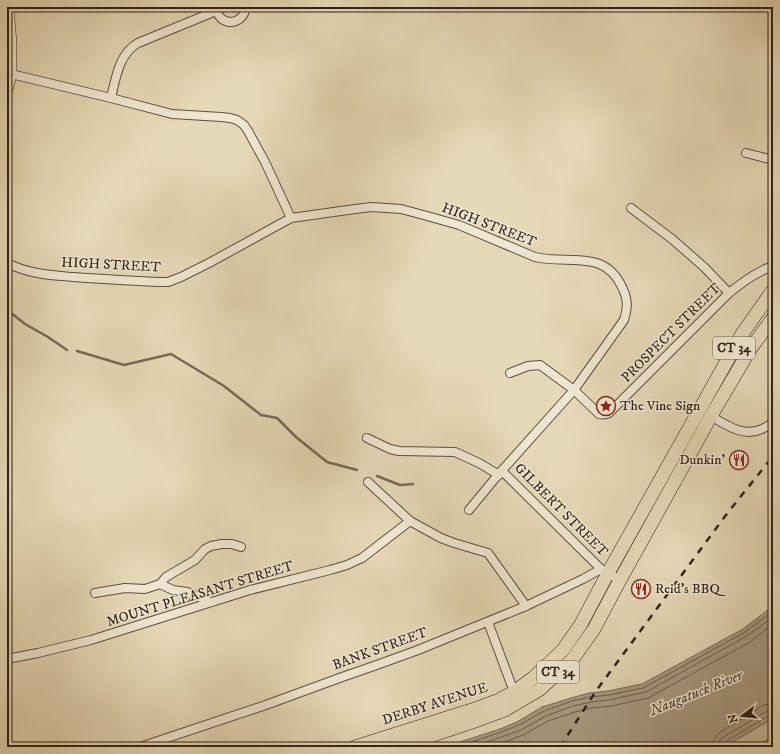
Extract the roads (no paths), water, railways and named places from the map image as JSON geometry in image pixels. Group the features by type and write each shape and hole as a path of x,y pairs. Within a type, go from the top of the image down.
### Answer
{"highway":[{"name":"CT 34","path":"620,580 705,413 742,334 773,290"},
{"name":"CT 34","path":"605,571 705,413 773,318"},
{"name":"DERBY AVENUE","path":"397,747 459,720 472,710 499,700 514,692 533,678 563,650 581,624 605,571"},
{"name":"DERBY AVENUE","path":"355,747 459,720 505,710 539,690 572,660 594,629 620,580"}],"main road":[{"path":"7,90 10,74 11,44 8,7"}],"street":[{"path":"111,98 120,64 132,46 216,9 218,16 227,22 237,21 244,14 246,7"},
{"path":"10,74 172,114 221,117 237,120 244,125 248,131 265,162 291,218"},
{"path":"746,153 773,160"},
{"name":"HIGH STREET","path":"7,263 16,268 35,273 94,279 168,282 209,263 291,218 371,207 401,209 459,225 522,253 535,257 543,259 590,261 603,266 615,276 627,299 626,313 621,326 574,390 468,510"},
{"path":"631,208 672,239 704,267 729,293"},
{"name":"PROSPECT STREET","path":"510,373 528,366 540,365 574,390 599,414 602,415 609,413 729,293 761,270 773,266"},
{"path":"705,413 738,430 748,432 759,430 773,422"},
{"name":"GILBERT STREET","path":"367,438 390,449 399,451 455,452 500,473 605,571"},
{"path":"368,482 410,521 441,538 488,553 526,606"},
{"name":"MOUNT PLEASANT STREET","path":"7,659 91,640 250,590 347,565 362,558 410,521"},
{"path":"95,593 125,588 145,589 160,584 166,577 195,560 204,549 211,546 232,544 241,547"},
{"path":"605,571 620,580"},
{"name":"BANK STREET","path":"140,747 374,666 488,622 583,579 605,571"},
{"path":"160,584 173,590 187,592 211,602"},
{"path":"488,622 514,692"}],"water":[{"name":"Naugatuck River","path":"773,606 773,718 724,747 444,747 500,729 517,722 542,707 589,693 608,691 642,684 743,629"},
{"path":"773,737 773,747 753,747"}],"waterway":[{"path":"7,281 11,313 25,324 67,350"},
{"path":"77,351 124,365 171,354 224,386 261,415 277,418 296,437 327,462 357,470"},
{"path":"377,476 400,485 413,484"}],"railway":[{"path":"560,747 596,691 726,515 773,456"}],"place":[{"name":"The Vine Sign","path":"606,406"},
{"name":"Dunkin'","path":"739,460"},
{"name":"Reid's BBQ","path":"641,589"}]}
